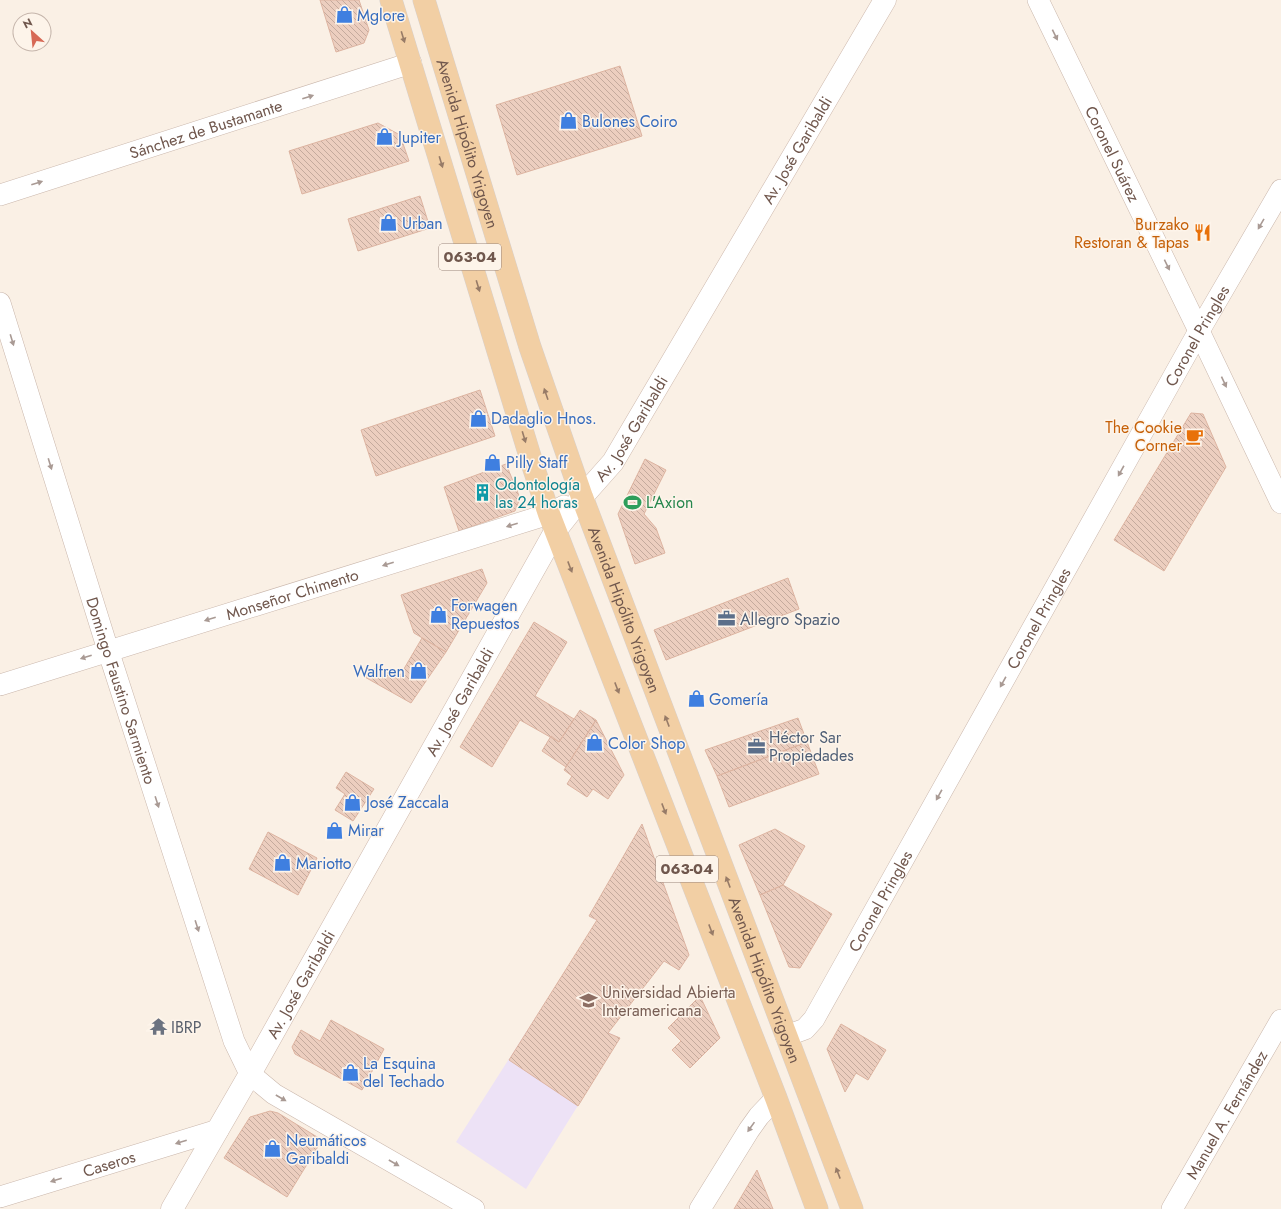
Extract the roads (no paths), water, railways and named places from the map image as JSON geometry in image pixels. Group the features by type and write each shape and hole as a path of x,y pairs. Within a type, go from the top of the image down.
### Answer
{"main road":[{"name":"Avenida Hipólito Yrigoyen","path":"391,0 533,466 553,522 776,1098 817,1209"},
{"name":"Avenida Hipólito Yrigoyen","path":"424,0 530,347 582,497 852,1209"},
{"name":"Av. José Garibaldi","path":"172,1209 250,1074 553,522 582,497 613,462 885,0"}],"street":[{"name":"Coronel Suárez","path":"1038,0 1281,503"},
{"name":"Sánchez de Bustamante","path":"0,195 411,64"},
{"name":"Coronel Pringles","path":"786,1036 805,1029 814,1019 1199,331 1281,190"},
{"name":"Domingo Faustino Sarmiento","path":"0,303 108,650 234,1041 250,1074"},
{"name":"Monseñor Chimento","path":"0,685 108,650 553,522"},
{"name":"Manuel A. Fernández","path":"1172,1209 1281,1020"},
{"path":"250,1074 274,1094 474,1209"},
{"path":"700,1209 749,1130 759,1116 776,1098"},
{"name":"Caseros","path":"0,1197 218,1130"}],"place":[{"name":"Mglore","path":"344,15"},
{"name":"Bulones Coiro","path":"569,121"},
{"name":"Jupiter","path":"385,137"},
{"name":"Urban","path":"389,223"},
{"name":"Burzako Restoran & Tapas","path":"1202,233"},
{"name":"Dadaglio Hnos.","path":"478,418"},
{"name":"The Cookie Corner","path":"1195,436"},
{"name":"Pilly Staff","path":"493,462"},
{"name":"Odontología las 24 horas","path":"482,493"},
{"name":"L'Axion","path":"633,502"},
{"name":"Forwagen Repuestos","path":"438,614"},
{"name":"Allegro Spazio","path":"727,619"},
{"name":"Walfren","path":"418,671"},
{"name":"Gomería","path":"696,699"},
{"name":"Color Shop","path":"595,743"},
{"name":"Héctor Sar Propiedades","path":"756,746"},
{"name":"José Zaccala","path":"353,802"},
{"name":"Mirar","path":"335,830"},
{"name":"Mariotto","path":"283,863"},
{"name":"Universidad Abierta Interamericana","path":"589,1001"},
{"name":"IBRP","path":"158,1027"},
{"name":"La Esquina del Techado","path":"350,1072"},
{"name":"Neumáticos Garibaldi","path":"273,1149"}]}
